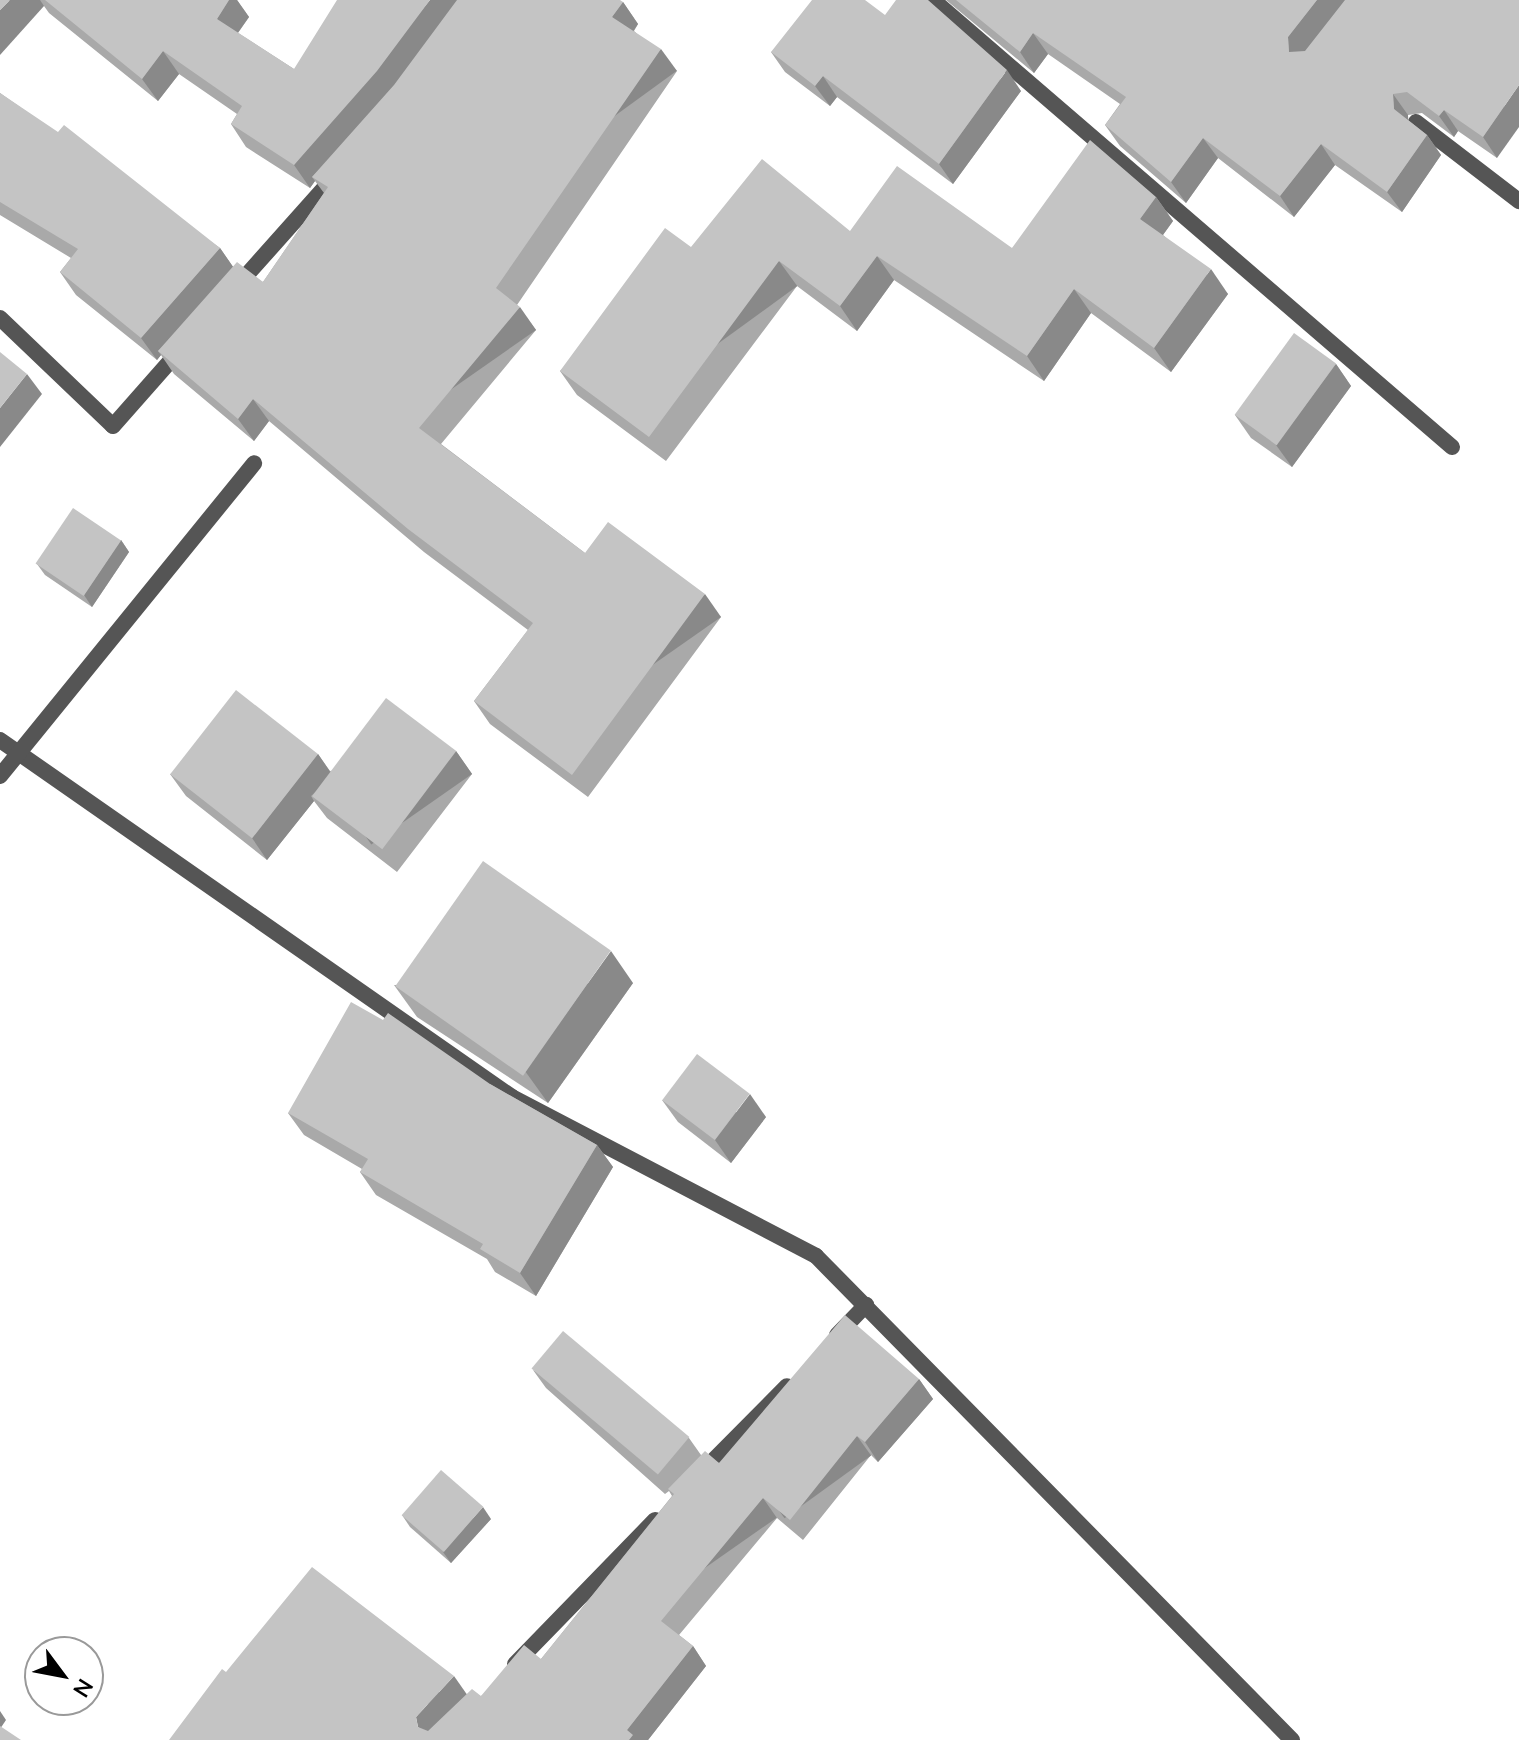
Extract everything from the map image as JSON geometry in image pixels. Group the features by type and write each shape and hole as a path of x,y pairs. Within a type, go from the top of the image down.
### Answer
{"street":[{"path":"933,0 1452,447"},
{"path":"1416,122 1519,201"},
{"path":"226,298 350,159"},
{"path":"0,318 113,426 196,333"},
{"path":"0,776 21,754 254,463"},
{"path":"0,740 512,1097 816,1256 1292,1740"},
{"path":"822,1349 866,1305"},
{"path":"691,1483 801,1372"},
{"path":"506,1673 669,1506"}],"building":[{"path":"0,0 10,0 0,10"},
{"path":"45,0 229,0 217,19 294,69 337,0 430,0 377,71 294,165 231,124 242,106 163,51 142,79"},
{"path":"457,0 620,0 623,2 612,17 661,49 496,288 520,307 419,428 585,553 608,522 705,594 572,775 474,701 533,623 408,529 253,399 238,419 158,351 237,262 263,282 328,187 312,177 394,85"},
{"path":"812,0 865,0 885,15 896,0 928,0 1007,70 939,164 823,76 815,86 771,52"},
{"path":"956,0 1317,0 1288,37 1289,52 1305,51 1345,0 1519,0 1519,85 1483,137 1444,110 1439,116 1407,92 1393,94 1394,109 1427,135 1387,192 1321,144 1280,196 1203,138 1171,182 1105,125 1126,97 1033,33 1020,52"},
{"path":"0,93 58,132 64,125 220,248 141,338 60,272 78,249 0,202"},
{"path":"1090,140 1156,197 1140,219 1211,269 1154,348 1074,289 1027,356 877,256 840,306 779,261 649,437 560,371 665,228 691,247 762,159 850,231 897,166 1012,248"},
{"path":"1294,333 1336,364 1277,445 1235,415"},
{"path":"0,352 27,374 0,408"},
{"path":"73,508 121,540 84,596 36,564"},
{"path":"236,690 318,754 252,838 170,774"},
{"path":"386,698 456,751 382,849 312,796"},
{"path":"483,861 611,950 523,1076 395,986"},
{"path":"351,1002 383,1020 388,1013 490,1084 597,1145 520,1273 480,1249 483,1244 360,1172 368,1159 288,1113"},
{"path":"697,1054 750,1094 715,1140 662,1100"},
{"path":"845,1315 919,1379 865,1442 857,1436 790,1520 763,1498 661,1621 693,1646 627,1730 633,1735 629,1740 169,1740 222,1669 226,1672 312,1567 454,1676 416,1717 418,1727 428,1731 472,1689 481,1696 524,1645 541,1659 674,1494 668,1489 705,1451 719,1463"},
{"path":"563,1331 689,1437 658,1475 532,1369"},
{"path":"441,1470 483,1507 444,1552 402,1515"},
{"path":"0,1726 21,1740 0,1740"}]}
